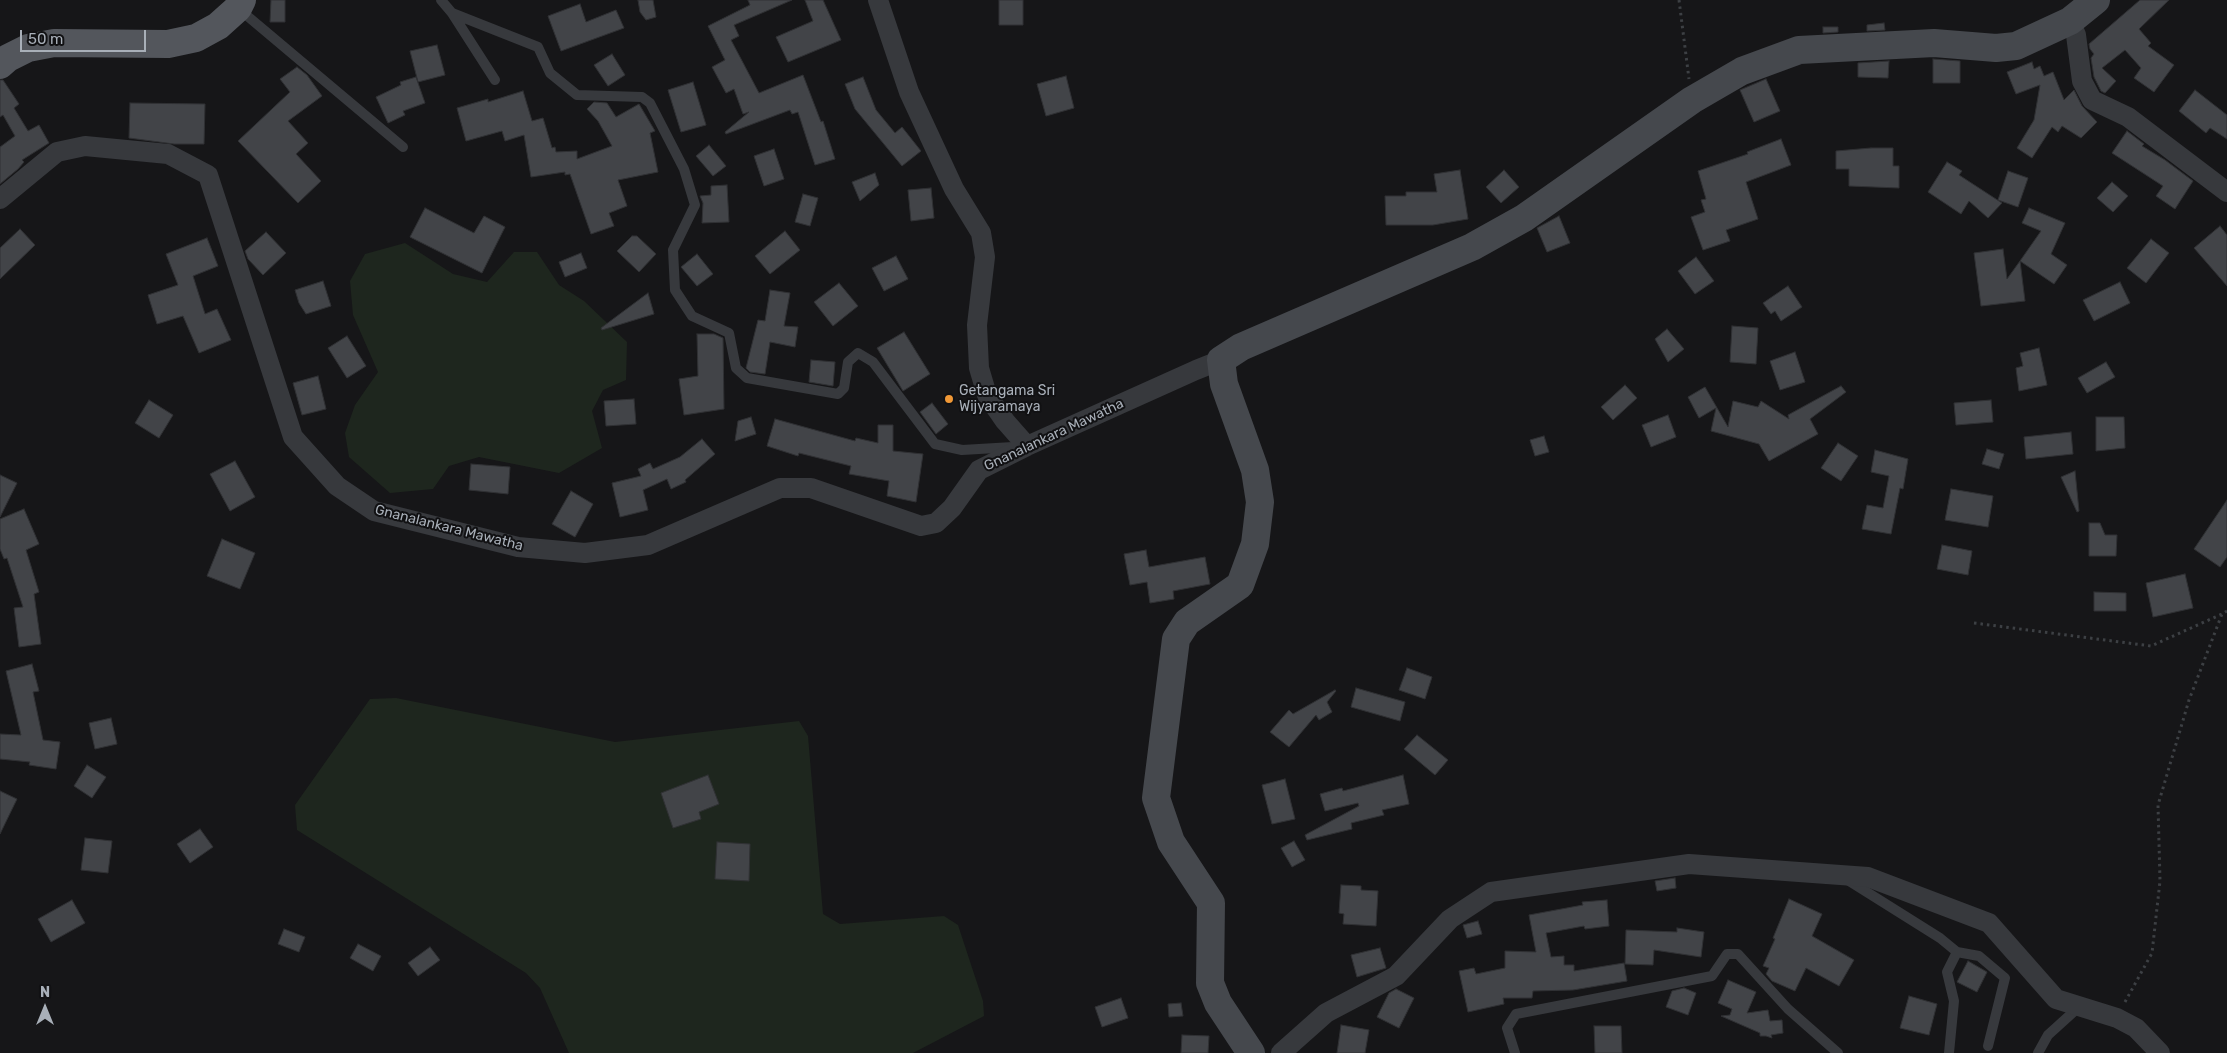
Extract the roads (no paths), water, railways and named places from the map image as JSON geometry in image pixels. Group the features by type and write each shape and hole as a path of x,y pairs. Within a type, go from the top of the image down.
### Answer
{"main road":[{"path":"0,65 8,58 28,48 54,43 168,44 196,38 218,26 240,4"}],"street":[{"path":"878,0 909,92 954,189 981,233 985,257 977,324 979,368 987,395 1005,421 1027,446"},
{"path":"1251,1053 1218,1003 1210,983 1211,903 1171,842 1156,798 1176,639 1187,622 1240,585 1255,544 1260,502 1255,470 1224,384 1222,360 1242,347 1472,247 1524,218 1692,100 1742,71 1799,50 1934,43 1996,48 2016,46 2070,21 2096,0"},
{"path":"2070,21 2076,35 2082,81 2092,100 2128,117 2227,192"},
{"name":"Gnanalankara Mawatha","path":"0,199 57,152 85,146 168,154 208,175 293,437 337,486 374,511 518,547 585,553 648,545 780,488 811,488 921,526 936,523 952,508 979,470 1027,446 1222,360"},
{"path":"1281,1053 1326,1013 1396,976 1450,919 1491,892 1689,864 1868,877 1989,923 2056,999 2117,1018 2136,1028 2160,1053"}],"lane":[{"path":"441,0 452,13 495,80"},
{"path":"240,4 403,147"},
{"path":"452,13 538,47 550,73 577,95 642,97 650,103 684,169 695,205 673,250 675,290 692,316 730,333 736,368 747,378 838,394 844,388 848,362 858,354 873,362 935,444 962,450 1027,446"},
{"path":"1837,874 1940,938 1957,952 1979,956 2005,978 1988,1046"},
{"path":"1948,1053 1954,1001 1947,972 1957,952"},
{"path":"1515,1053 1507,1028 1516,1014 1712,976 1727,954 1738,954 1788,1010 1838,1053"},
{"path":"2038,1053 2048,1035 2080,1006"}],"place":[{"name":"Getangama Sri Wijyaramaya","path":"949,399"}]}
